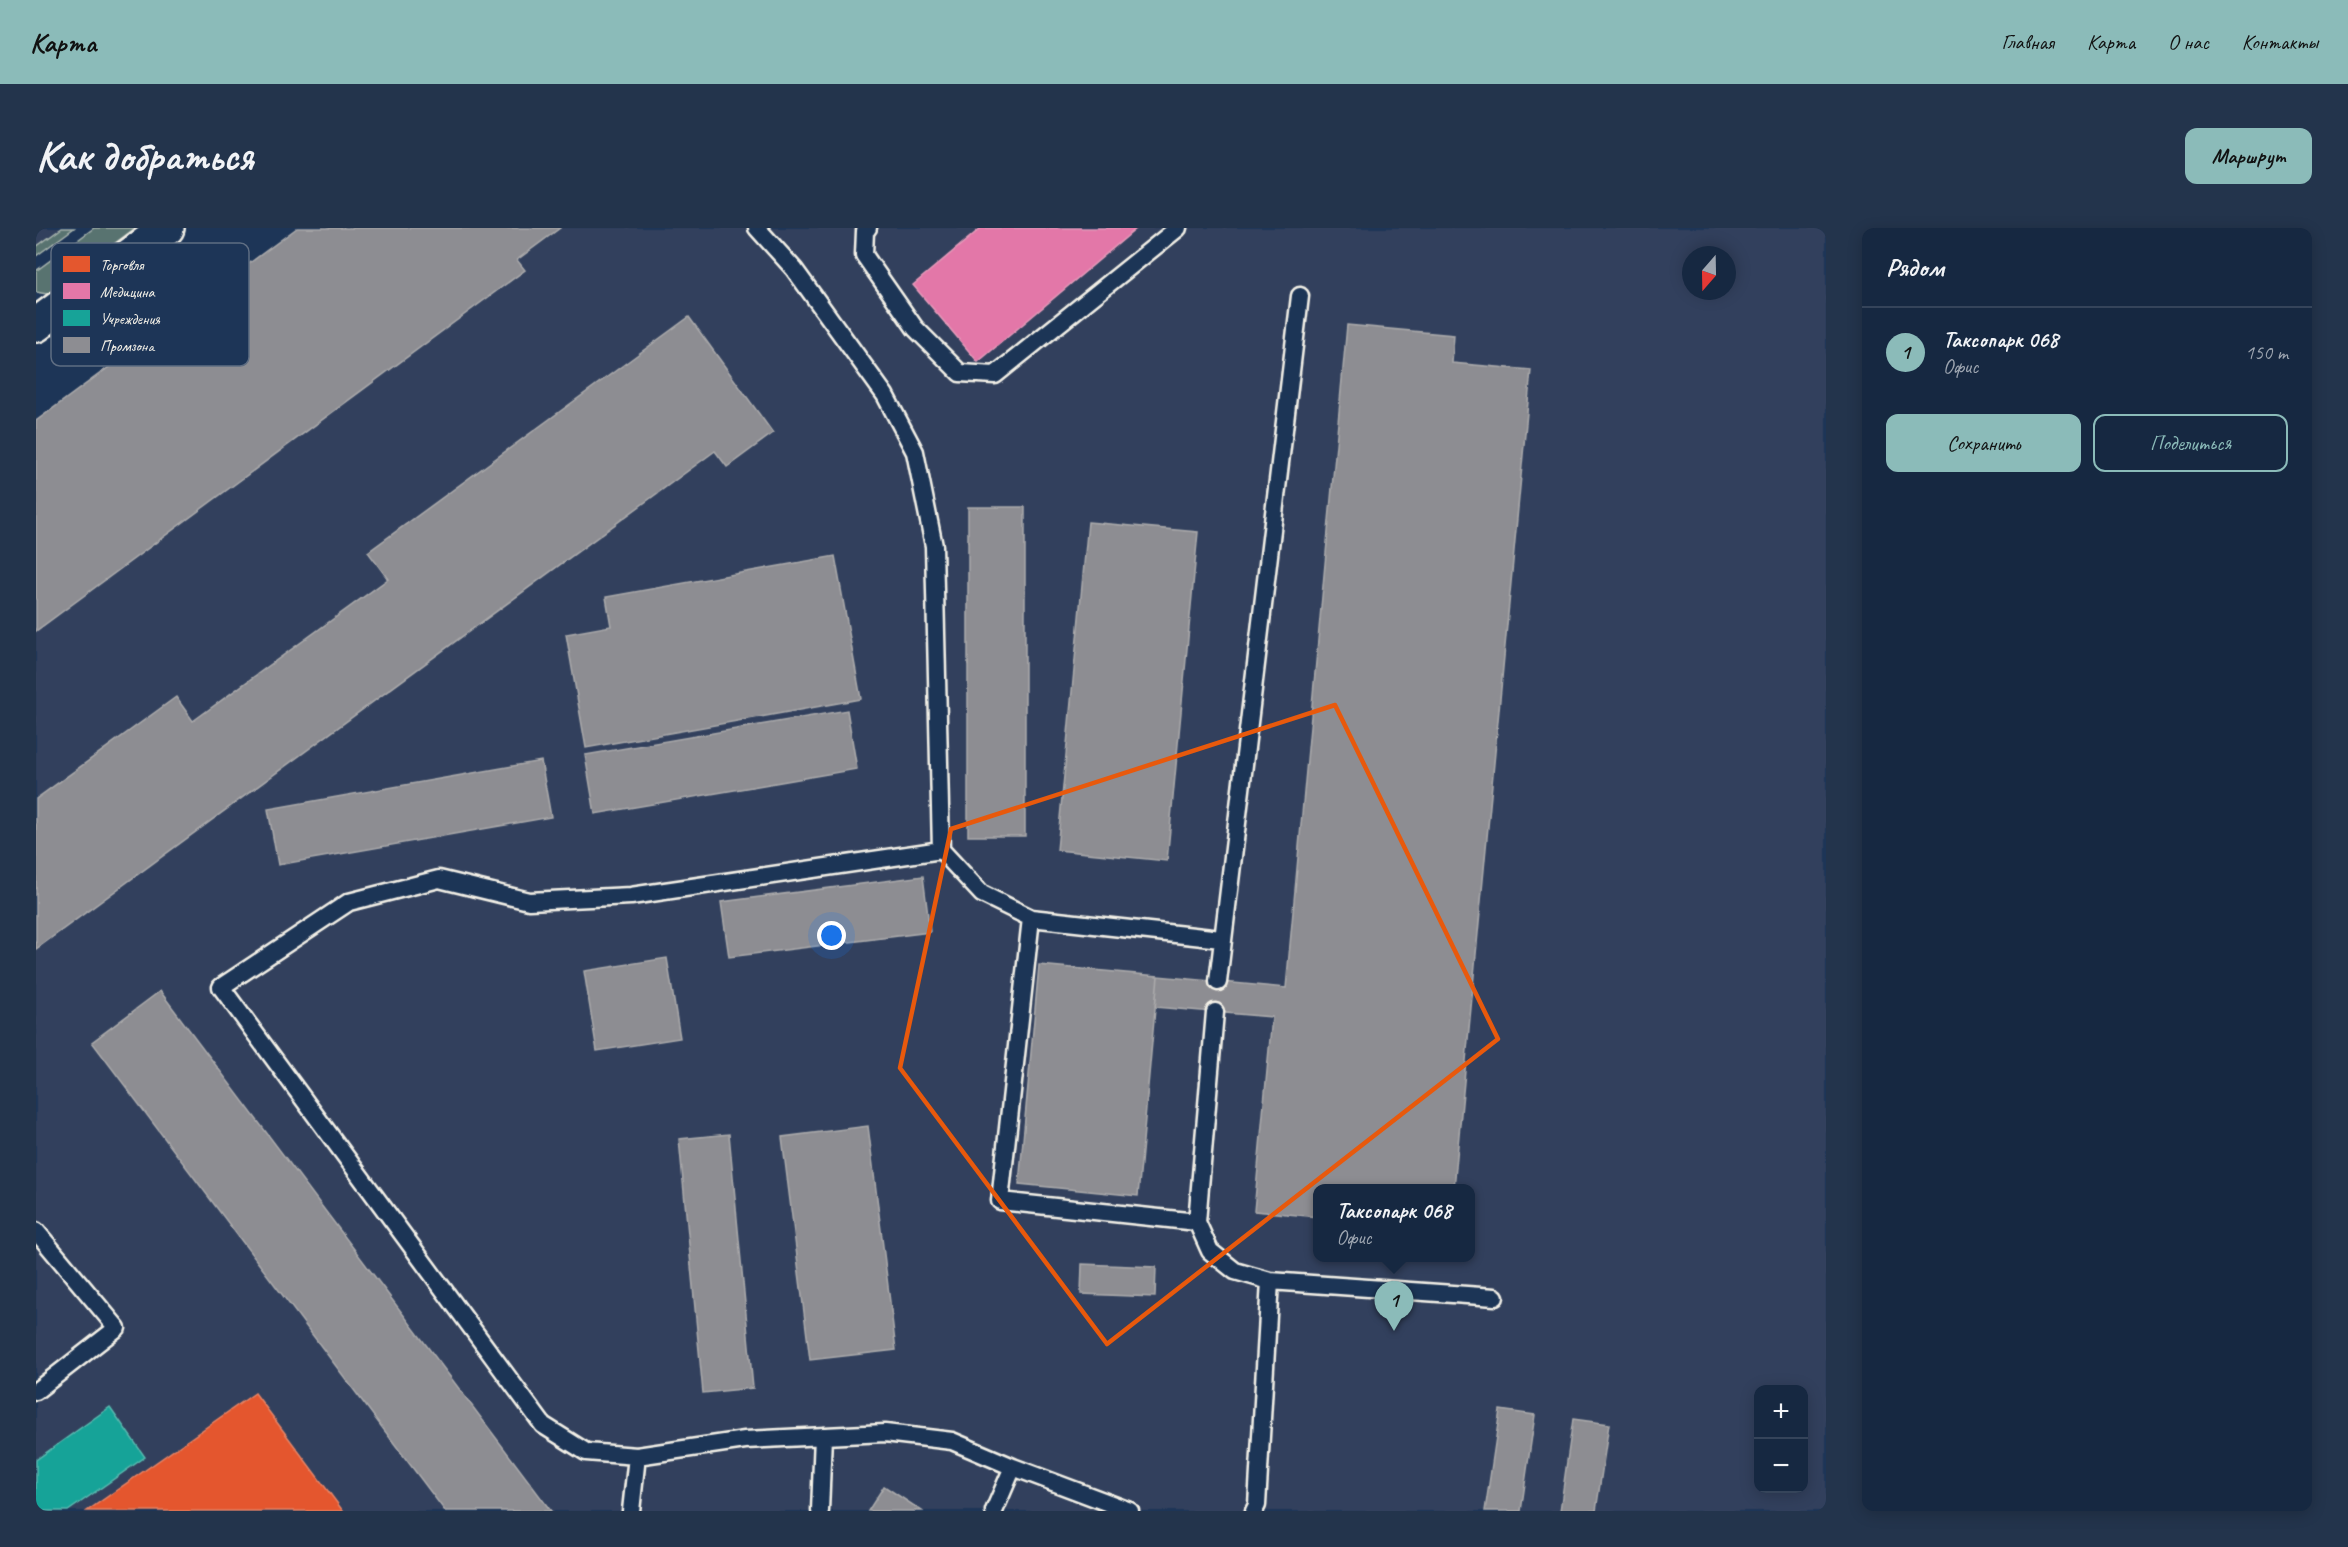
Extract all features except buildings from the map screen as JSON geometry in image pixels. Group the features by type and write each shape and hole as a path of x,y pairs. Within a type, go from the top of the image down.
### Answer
{"street":[{"path":"147,243 167,228"},
{"path":"36,325 51,314"}],"lane":[{"path":"757,228 794,269 885,395 915,452 934,546 941,850 982,894 1031,918 1221,939"},
{"path":"868,228 865,231 864,255 915,328 960,374 995,375 1178,228"},
{"path":"1218,982 1221,939 1300,296"},
{"path":"941,850 631,896 529,901 439,879 349,902 221,987 543,1425 586,1452 637,1456 745,1440 885,1434 952,1441 1012,1467 1130,1511"},
{"path":"1031,918 1000,1201 1197,1222"},
{"path":"1215,1012 1197,1222 1209,1251 1234,1272 1270,1281 1495,1298"},
{"path":"36,1231 117,1328 36,1391"},
{"path":"1254,1511 1257,1505 1270,1281"},
{"path":"819,1511 823,1436"},
{"path":"631,1511 637,1456"},
{"path":"994,1511 1012,1467"}],"highlighted area":[{"path":"1335,705 1498,1039 1107,1344 900,1068 951,829"}],"shaded area":[{"path":"36,228 62,228 36,247"},
{"path":"297,228 1826,228 1826,1511 36,1511 36,421 110,366 249,366 249,263"}],"green space":[{"path":"62,228 74,228 36,256 36,247"},
{"path":"94,228 135,228 115,243 74,243"},
{"path":"51,260 51,291 47,294 36,292 36,271"}],"place":[{"name":"Таксопарк 068","path":"1394,1331"}]}
